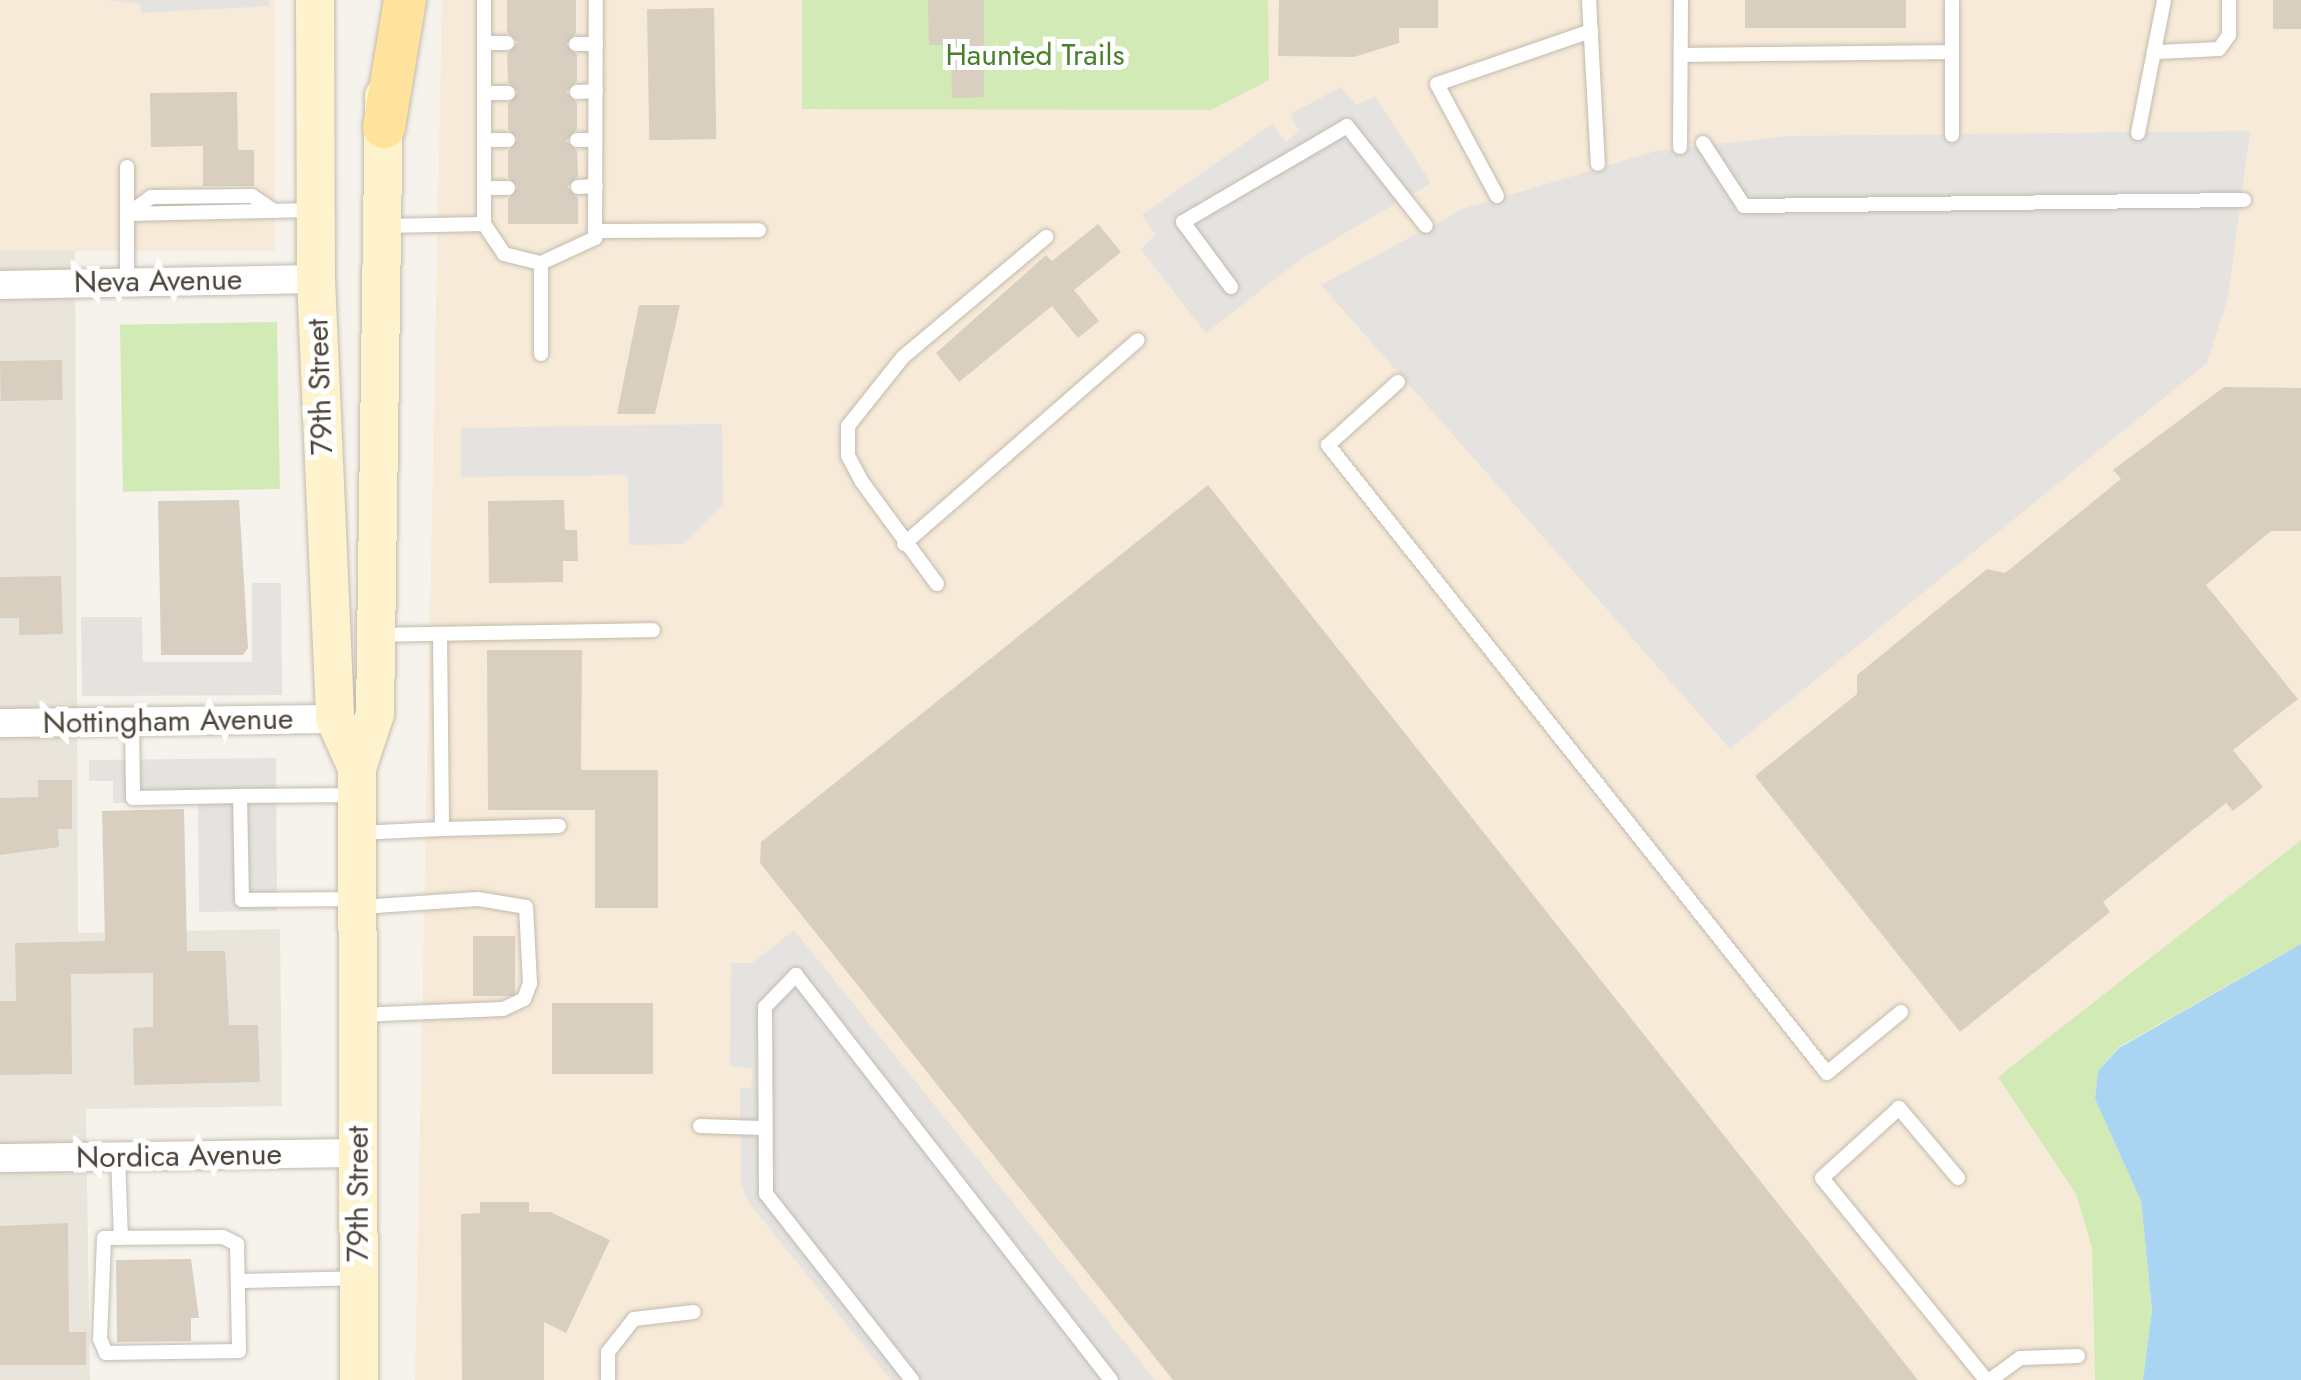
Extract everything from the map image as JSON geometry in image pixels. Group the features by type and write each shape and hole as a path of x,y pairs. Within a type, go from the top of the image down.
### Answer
{"main road":[{"name":"79th Street","path":"315,0 316,280 335,719 357,782"},
{"name":"79th Street","path":"359,1380 357,782 375,714 385,226 384,0"},
{"path":"384,126 405,0"}],"street":[{"name":"Neva Avenue","path":"0,284 316,280"},
{"name":"Nottingham Avenue","path":"0,723 335,719"},
{"name":"Nordica Avenue","path":"0,1158 358,1153"}],"lane":[{"path":"484,0 484,224 504,254 541,262 595,238 596,0"},
{"path":"1589,0 1598,164"},
{"path":"1680,147 1681,0"},
{"path":"1952,0 1952,134"},
{"path":"2138,133 2148,66 2158,52 2164,0"},
{"path":"2158,52 2220,49 2229,35 2230,0"},
{"path":"1497,196 1436,84 1590,32"},
{"path":"484,43 507,44"},
{"path":"576,44 596,44"},
{"path":"1680,55 1952,52"},
{"path":"577,92 596,91"},
{"path":"484,93 508,93"},
{"path":"1230,287 1184,222 1347,126 1426,226"},
{"path":"484,140 508,140"},
{"path":"577,140 596,140"},
{"path":"1703,144 1744,206 2244,200"},
{"path":"127,167 127,282"},
{"path":"578,187 596,186"},
{"path":"484,188 508,188"},
{"path":"127,214 316,210"},
{"path":"385,226 484,224"},
{"path":"595,230 759,230"},
{"path":"937,584 904,544 848,456 848,426 902,357 1046,237"},
{"path":"541,262 542,354"},
{"path":"904,544 1138,340"},
{"path":"1398,382 1328,445 1828,1073 1901,1012"},
{"path":"377,635 653,630"},
{"path":"440,634 442,829"},
{"path":"132,722 133,798 240,796 357,782"},
{"path":"240,796 242,900 357,903 478,899 526,907 524,998 455,1011 358,1015"},
{"path":"357,833 558,826"},
{"path":"912,1380 766,1194 762,1128 765,1007 796,974 1111,1380"},
{"path":"1958,1178 1900,1108 1822,1178 1988,1380 2020,1358 2078,1356"},
{"path":"700,1126 762,1128"},
{"path":"118,1156 121,1238"},
{"path":"223,1237 237,1244 239,1281 239,1351 112,1356 100,1339 104,1238 223,1237"},
{"path":"239,1281 358,1278"},
{"path":"608,1380 608,1352 634,1319 694,1312"}],"shaded area":[{"path":"0,0 275,0 275,251 0,251"},
{"path":"107,0 269,0 269,6 141,13 140,4"},
{"path":"442,0 2301,0 2301,840 1998,1077 2076,1194 2092,1248 2095,1380 415,1380"},
{"path":"1341,87 1356,105 1375,96 1431,183 1301,259 1206,333 1141,250 1155,235 1142,215 1272,124 1286,142 1299,131 1290,114"},
{"path":"2250,131 2228,297 2207,363 1730,749 1321,285 1463,209 1656,151 1789,136"},
{"path":"75,249 78,933 280,929 282,1106 86,1109 90,1380 0,1380 0,251"},
{"path":"722,424 723,504 683,544 629,545 628,475 461,477 461,428"},
{"path":"252,583 281,583 282,695 82,696 81,617 142,617 143,662 252,662"},
{"path":"276,758 277,911 199,912 198,803 113,803 113,781 89,781 89,760"},
{"path":"794,930 1155,1380 891,1380 747,1200 741,1181 740,1088 751,1088 753,1069 730,1066 731,963 752,963"}],"green space":[{"name":"Haunted Trails","path":"802,0 1268,0 1269,80 1211,110 802,109"},
{"path":"277,322 280,489 123,492 120,325"},
{"path":"2301,840 2301,944 2119,1047 2098,1071 2095,1099 2141,1201 2152,1310 2143,1380 2095,1380 2092,1248 2076,1194 1998,1077"}],"water":[{"path":"2301,944 2301,1380 2143,1380 2152,1310 2141,1201 2095,1099 2098,1071 2119,1048"}],"building":[{"path":"507,0 576,0 576,33 566,45 577,55 577,81 566,92 577,103 577,129 566,141 577,151 578,176 567,187 578,198 578,224 508,224 508,199 518,187 508,177 508,151 518,139 508,129 508,104 518,92 508,82 507,54 518,42 507,32"},
{"path":"928,0 984,0 984,97 952,98 951,45 929,45"},
{"path":"1279,0 1438,0 1438,28 1399,28 1399,43 1354,57 1278,56"},
{"path":"1745,0 1906,0 1906,28 1745,28"},
{"path":"2273,0 2301,0 2301,29 2273,29"},
{"path":"714,8 716,139 649,140 647,9"},
{"path":"237,92 238,150 254,150 254,186 203,186 203,146 151,147 150,93"},
{"path":"1098,224 1121,252 1074,290 1099,321 1078,338 1052,306 959,382 936,353 1046,255 1052,261"},
{"path":"639,305 680,305 655,414 617,414"},
{"path":"62,360 63,400 1,401 0,361"},
{"path":"2224,387 2301,388 2301,531 2271,531 2206,585 2298,699 2233,750 2263,787 2233,811 2226,803 2103,902 2110,912 1960,1032 1755,776 1857,694 1857,675 1987,569 2005,573 2121,479 2113,470"},
{"path":"1208,485 1918,1380 1173,1380 760,863 761,842"},
{"path":"239,500 248,648 243,655 161,655 158,501"},
{"path":"564,500 565,530 577,530 578,561 563,561 563,582 489,583 488,501"},
{"path":"61,576 63,634 19,635 19,618 0,618 0,577"},
{"path":"487,650 582,650 581,770 658,770 658,908 595,908 595,810 488,810"},
{"path":"38,780 72,780 72,829 58,829 59,847 0,855 0,798 38,797"},
{"path":"184,809 187,951 225,951 229,1025 258,1025 260,1082 134,1085 133,1028 153,1027 153,973 71,974 72,1074 0,1075 0,1001 16,1001 15,943 105,941 102,811"},
{"path":"473,936 515,936 515,996 473,996"},
{"path":"552,1003 653,1003 653,1074 552,1074"},
{"path":"480,1202 529,1202 529,1212 550,1212 610,1240 566,1333 544,1322 544,1380 462,1380 461,1214 480,1213"},
{"path":"68,1223 69,1332 86,1332 86,1365 0,1365 0,1226"},
{"path":"191,1259 199,1318 191,1318 191,1341 117,1342 116,1260"}]}
